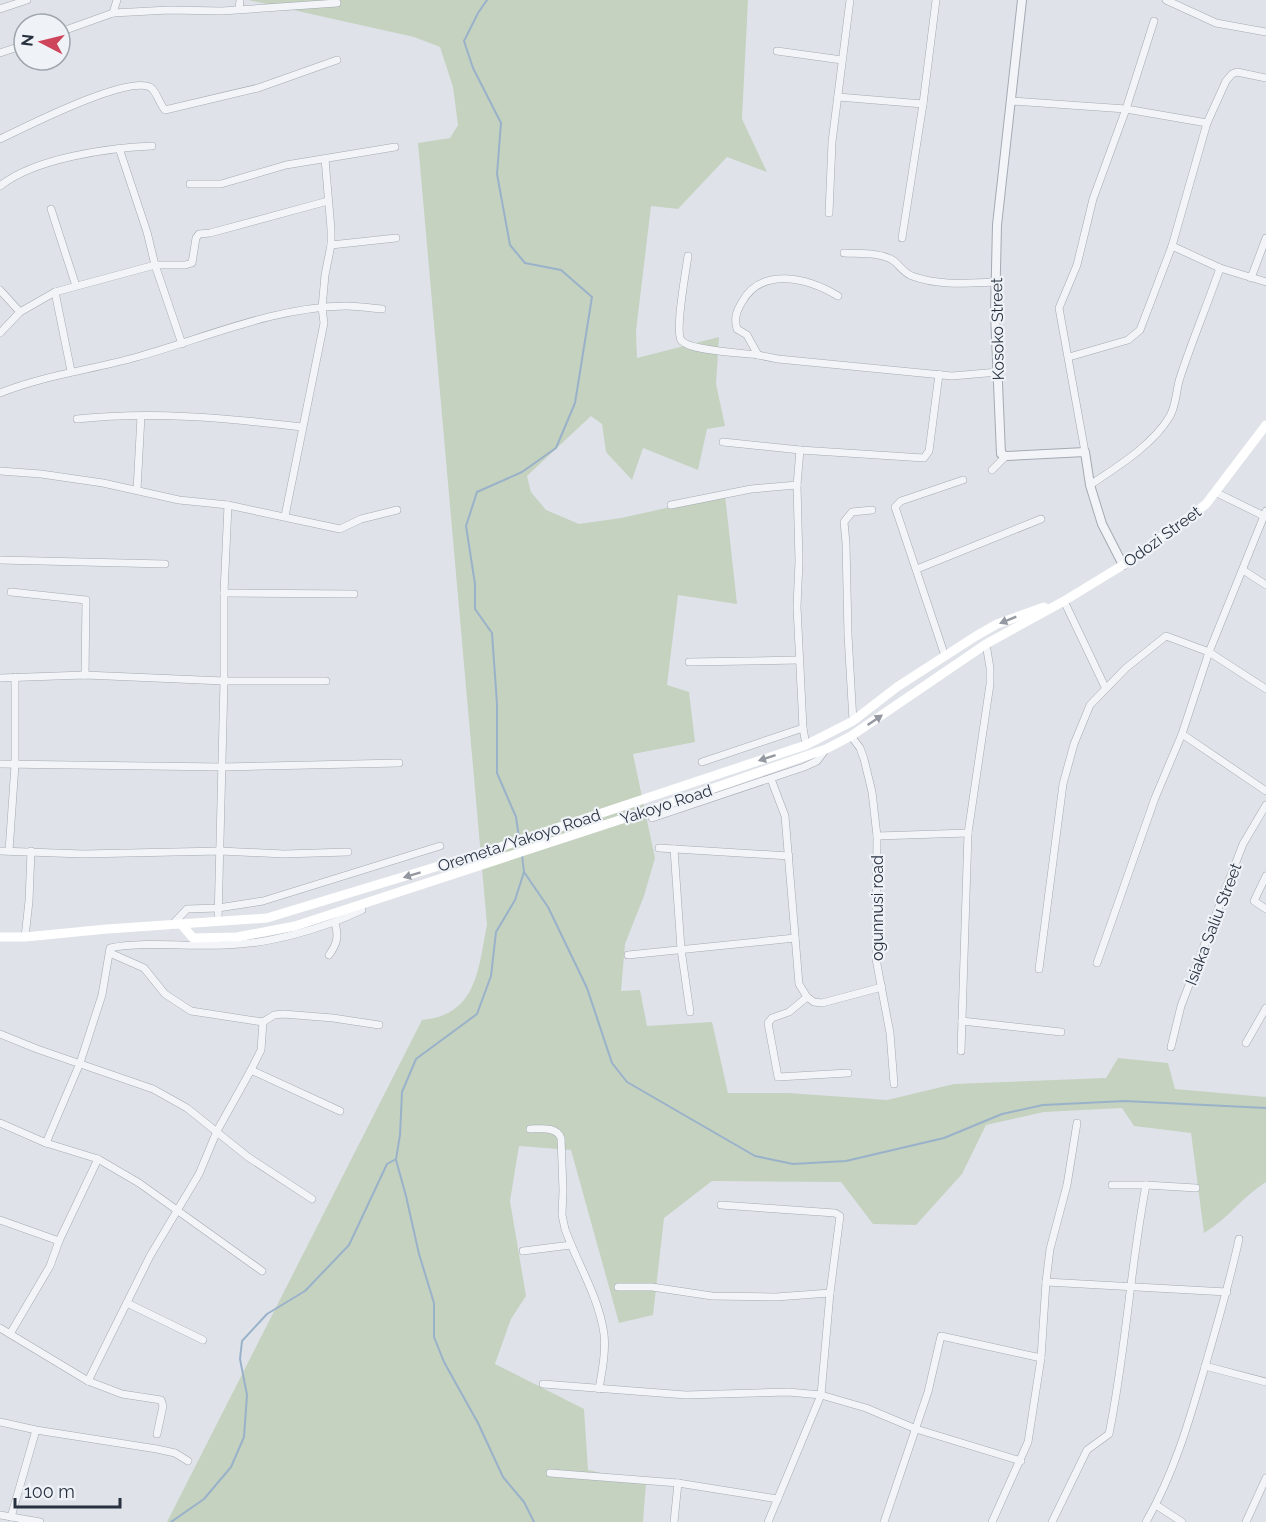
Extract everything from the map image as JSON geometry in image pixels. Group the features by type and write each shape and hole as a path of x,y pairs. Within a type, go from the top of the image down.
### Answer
{"main road":[{"name":"Odozi Street","path":"1064,602 1123,566 1199,510 1266,426"},
{"name":"Oremeta/Yakoyo Road","path":"0,937 267,918 485,852 806,745 853,721 897,687 997,624 1064,602"},
{"name":"Yakoyo Road","path":"177,925 194,938 237,937 295,926 826,750 851,736 986,644 1064,602"}],"street":[{"path":"0,9 27,0"},
{"path":"113,13 117,0"},
{"path":"239,9 240,0"},
{"path":"830,213 832,142 850,0"},
{"path":"902,238 924,104 936,0"},
{"name":"Kosoko Street","path":"1006,456 1001,454 996,282 997,225 1022,0"},
{"path":"1166,0 1216,22 1266,32"},
{"path":"72,28 113,13 169,10 222,11 337,3"},
{"path":"1123,566 1102,524 1090,485 1059,308 1077,265 1093,199 1126,109 1154,21"},
{"path":"777,51 842,60"},
{"path":"0,139 86,99 122,90 148,86 156,93 158,102 165,110 258,88 338,60"},
{"path":"1069,357 1128,340 1140,330 1172,246 1207,123 1226,81 1237,72 1266,78"},
{"path":"838,97 924,104"},
{"path":"1011,101 1126,109 1207,123"},
{"path":"0,186 12,177 60,160 119,148 152,146"},
{"path":"190,184 221,184 286,165 395,147"},
{"path":"119,148 182,344"},
{"path":"285,516 324,324 321,308 332,229 325,159"},
{"path":"0,333 20,312 56,292 155,265 192,263 196,238 199,234 328,201"},
{"path":"51,209 76,286"},
{"path":"331,245 396,238"},
{"path":"1251,278 1266,238"},
{"path":"1172,246 1220,268 1266,282"},
{"path":"844,253 884,256 910,275 929,281 996,282"},
{"path":"688,256 683,288 680,338 682,342 693,347 789,360 957,376 998,372"},
{"path":"1090,485 1130,458 1170,416 1179,383 1220,268"},
{"path":"758,355 747,334 737,329 735,322 736,312 754,286 768,279 779,278 813,284 838,296"},
{"path":"0,290 20,312"},
{"path":"56,292 71,371"},
{"path":"0,393 32,381 134,358 264,319 321,308 346,306 382,309"},
{"path":"723,442 800,450 924,458 930,451 939,374"},
{"path":"76,419 103,416 229,418 302,427"},
{"path":"137,490 141,416"},
{"path":"800,450 797,485 800,561 797,607 802,728 806,745"},
{"path":"992,470 1006,456 1085,452"},
{"path":"0,471 41,474 137,490 179,500 285,516 340,529 361,519 397,510"},
{"path":"945,656 895,507 901,501 963,480"},
{"path":"670,505 751,489 797,485"},
{"path":"1097,963 1155,798 1182,734 1209,652 1265,514 1215,492"},
{"path":"218,921 224,593 228,506"},
{"path":"853,721 844,522 852,512 872,510"},
{"path":"917,569 1041,519"},
{"path":"0,560 165,564"},
{"path":"1243,570 1266,585"},
{"path":"11,592 86,600 85,675"},
{"path":"224,593 354,594"},
{"path":"1064,602 1105,687"},
{"path":"1039,969 1063,784 1074,744 1090,705 1105,687 1166,636 1209,652 1266,689"},
{"path":"961,1051 968,833 990,684 986,644"},
{"path":"689,662 799,660"},
{"path":"0,678 85,675 224,681 326,681"},
{"path":"9,851 15,765 15,678"},
{"path":"702,762 802,728"},
{"path":"1182,734 1266,791"},
{"name":"ogunnusi road","path":"851,736 860,748 872,792 877,836 876,959 890,1033 894,1084"},
{"path":"652,818 771,779 817,761 826,750"},
{"path":"0,765 222,767 399,763"},
{"path":"771,779 785,816 799,984 807,997 814,1002 822,1003 882,987"},
{"name":"Isiaka Saliu Street","path":"1171,1047 1181,1006 1243,844 1266,805"},
{"path":"877,836 968,833"},
{"path":"177,925 188,909 218,908 263,901 440,846"},
{"path":"658,848 789,856"},
{"path":"674,849 681,949 690,1012"},
{"path":"0,851 83,854 220,851 284,854 348,852"},
{"path":"25,937 31,851"},
{"path":"1266,876 1254,901 1266,909"},
{"path":"46,1143 80,1063 102,995 112,948 246,943 335,923 362,910"},
{"path":"329,955 336,944 338,934 335,923"},
{"path":"628,955 795,938"},
{"path":"110,952 144,968 165,994 191,1011 263,1022 274,1015 283,1014 379,1025"},
{"path":"807,997 789,1012 772,1017 768,1023 778,1077 848,1073"},
{"path":"1246,1043 1265,1012"},
{"path":"962,1021 1061,1032"},
{"path":"88,1381 150,1256 199,1174 217,1131 261,1050 263,1022"},
{"path":"0,1034 153,1089 188,1108 248,1157 312,1199"},
{"path":"251,1070 340,1111"},
{"path":"0,1123 46,1143 98,1159 139,1182 262,1271"},
{"path":"992,1522 1028,1442 1041,1358 1050,1249 1067,1185 1077,1123"},
{"path":"530,1129 554,1129 561,1138 562,1215 571,1245 600,1314 604,1334 605,1344 599,1389"},
{"path":"10,1335 50,1266 59,1241 98,1159"},
{"path":"1112,1185 1196,1188"},
{"path":"1052,1522 1087,1450 1109,1434 1118,1393 1137,1233 1146,1185"},
{"path":"721,1206 835,1213 840,1216 830,1293 821,1395 768,1522"},
{"path":"0,1220 59,1241"},
{"path":"1146,1522 1156,1506 1184,1439 1227,1292 1239,1239"},
{"path":"523,1251 571,1245"},
{"path":"1046,1282 1227,1292"},
{"path":"618,1287 652,1287 712,1296 776,1297 830,1293"},
{"path":"127,1303 204,1340"},
{"path":"0,1328 88,1381 122,1394 161,1401 163,1406 157,1434"},
{"path":"884,1522 916,1429 941,1336 1041,1358"},
{"path":"1205,1366 1266,1382"},
{"path":"543,1384 686,1395 788,1392 821,1395 866,1408 916,1429 1021,1461"},
{"path":"0,1422 157,1449 176,1453 188,1461"},
{"path":"11,1517 36,1430"},
{"path":"550,1473 678,1484 778,1498"},
{"path":"1246,1522 1266,1478"},
{"path":"674,1522 678,1484"},
{"path":"1156,1506 1182,1522"},
{"path":"0,1515 40,1522"}],"green space":[{"path":"248,0 748,0 742,119 767,172 727,157 678,209 651,206 636,331 637,358 719,337 716,384 725,426 707,429 698,470 643,448 632,480 606,452 602,424 591,416 527,476 531,492 546,510 579,524 621,518 725,495 737,604 678,595 667,685 689,692 695,742 633,754 655,858 644,896 625,944 621,991 640,990 647,1026 712,1022 728,1093 788,1093 887,1100 954,1084 1106,1078 1118,1058 1168,1063 1175,1089 1266,1097 1266,1182 1204,1233 1191,1133 1134,1126 1122,1108 1044,1112 986,1125 962,1174 916,1225 873,1224 841,1182 712,1181 664,1218 653,1315 619,1323 571,1150 519,1146 510,1201 526,1296 511,1319 495,1364 584,1409 588,1470 646,1483 643,1522 167,1522 422,1020 440,1016 454,1009 472,988 481,958 487,925 418,143 450,138 458,125 453,87 440,47 414,37"}],"waterway":[{"path":"487,0 464,41 473,68 501,123 497,174 510,245 525,263 561,270 592,297 575,403 556,448 522,472 477,492 466,526 475,584 475,609 492,633 497,704 497,773 516,817 519,838"},
{"path":"171,1522 204,1499 231,1467 244,1437 247,1395 240,1359 242,1341 267,1314 305,1291 349,1245 387,1164 396,1159 400,1135 402,1092 416,1059 477,1014 491,976 496,932 515,900 524,872 522,855"},
{"path":"524,872 548,907 587,988 612,1063 627,1082 755,1156 793,1164 846,1161 944,1138 1002,1114 1043,1105 1125,1101 1266,1108"},
{"path":"396,1160 419,1254 434,1303 434,1337 444,1362 478,1423 503,1477 524,1502 534,1522"}]}
